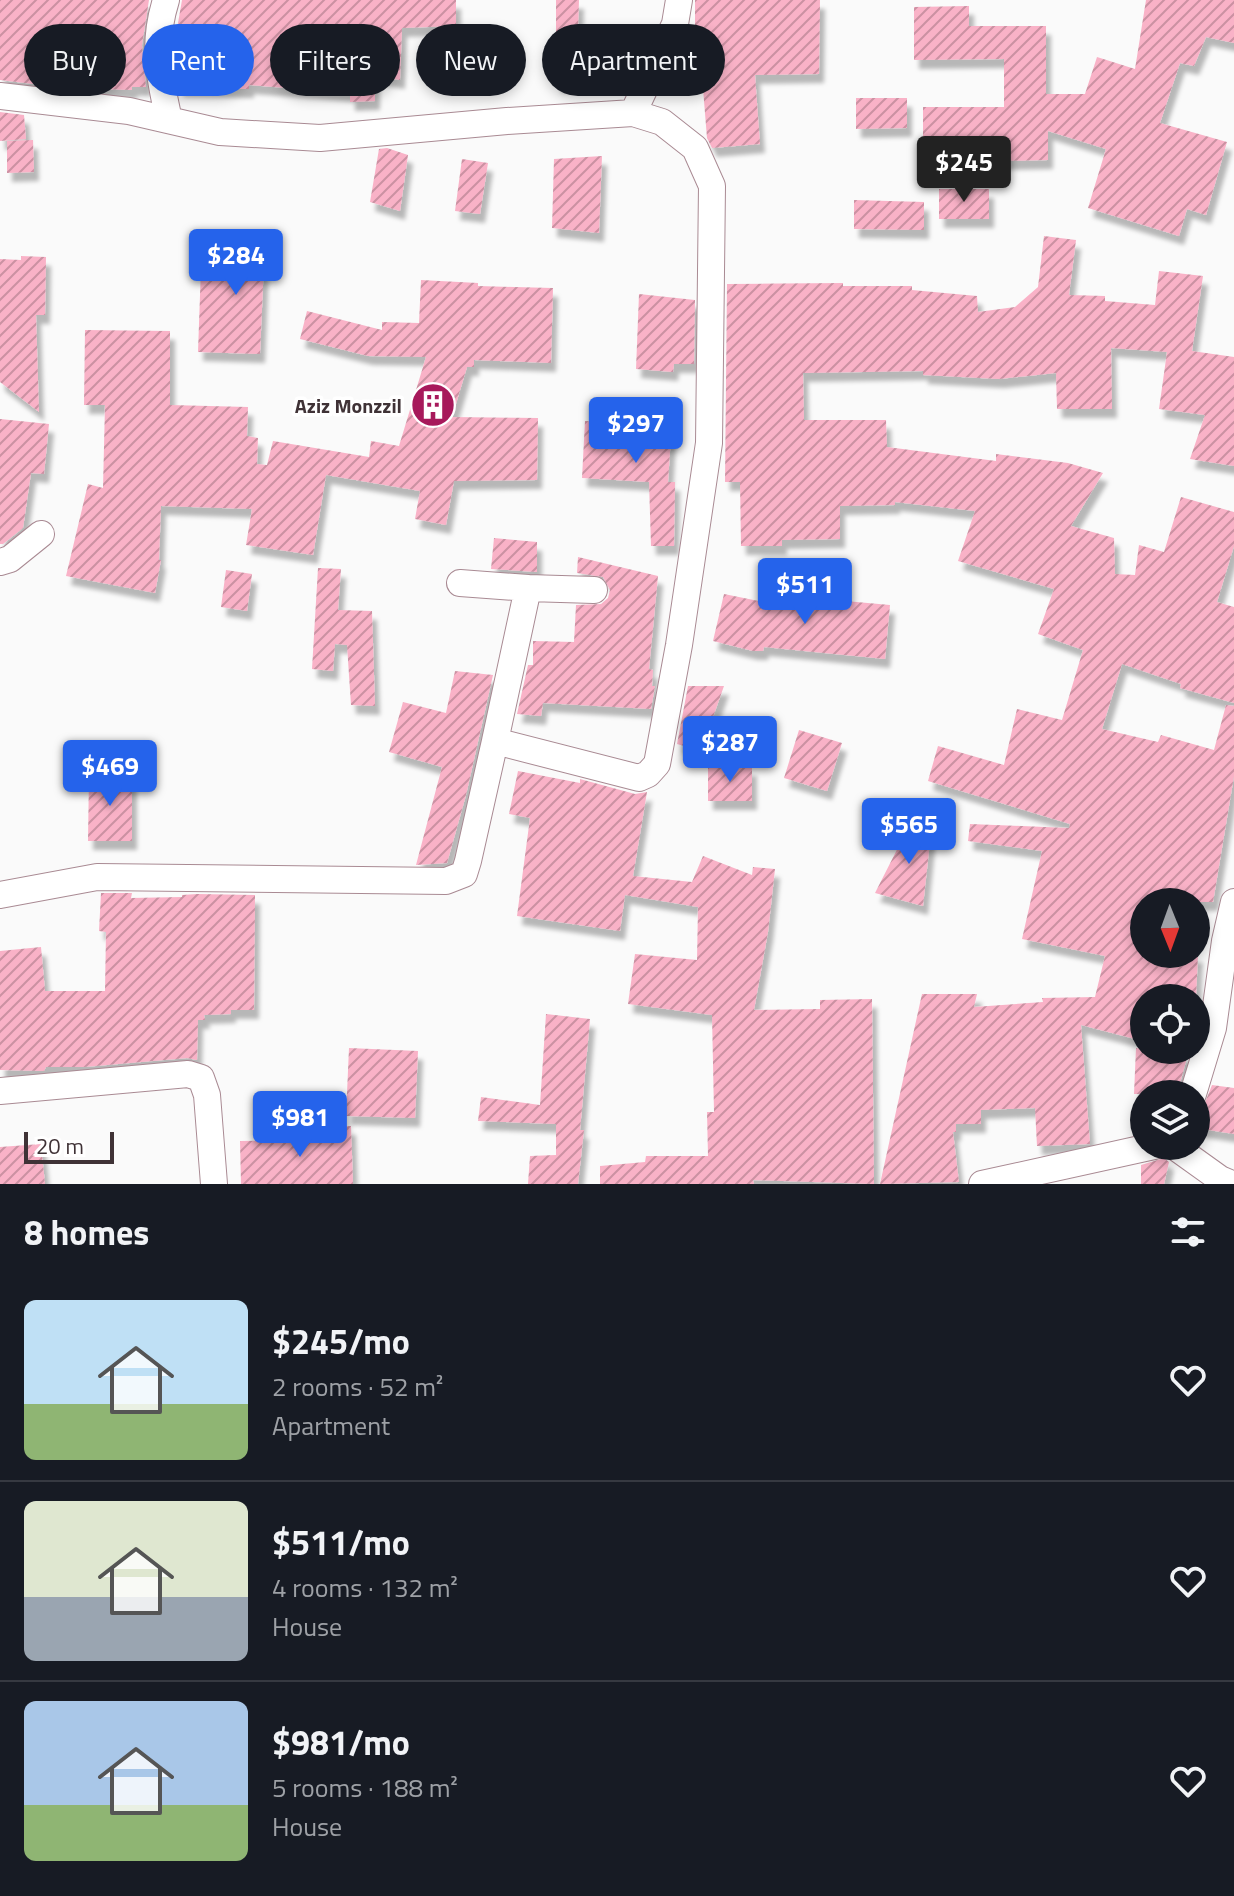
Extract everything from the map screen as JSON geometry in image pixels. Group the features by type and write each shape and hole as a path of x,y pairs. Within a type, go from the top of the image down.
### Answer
{"street":[{"path":"166,0 161,16 156,66 169,120"},
{"path":"633,113 675,24 679,0"},
{"path":"0,96 129,111 220,132 320,138 633,113 662,122 695,148 712,186 709,443 679,645 657,764 639,778 495,741"},
{"path":"0,562 10,559 41,534"},
{"path":"460,583 594,590"},
{"path":"0,895 97,877 446,881 464,874 528,588"},
{"path":"1197,1080 1213,1028 1225,941 1234,902"},
{"path":"0,1091 188,1074 201,1078 207,1095 214,1184"},
{"path":"982,1184 1130,1151"},
{"path":"1194,1160 1232,1184"}],"building":[{"path":"0,0 149,0 145,24 142,24 142,87 126,90 126,24 24,24 24,83 0,80"},
{"path":"182,0 456,0 456,24 416,24 416,27 402,28 400,80 400,24 270,24 270,87 254,85 254,24 178,24"},
{"path":"556,0 579,0 578,24 556,24"},
{"path":"695,0 820,0 819,74 755,75 760,144 712,148 707,138 704,96 725,96 725,24 695,24"},
{"path":"1146,0 1234,0 1234,43 1206,37 1194,66 1180,63 1160,123 1227,142 1206,215 1187,209 1179,236 1088,208 1106,149 1048,131 1048,160 998,161 998,137 923,137 923,107 1004,107 1004,59 914,60 914,7 969,6 969,26 1046,26 1046,94 1085,94 1097,57 1135,69"},
{"path":"350,96 375,96 375,101 350,102"},
{"path":"856,98 907,98 907,128 856,129"},
{"path":"0,112 24,115 26,139 0,141"},
{"path":"33,140 34,172 7,173 7,141"},
{"path":"387,148 408,155 400,211 370,202 379,149"},
{"path":"602,156 599,233 552,228 554,159"},
{"path":"462,159 488,163 480,214 455,211"},
{"path":"939,189 989,189 989,219 939,219"},
{"path":"854,200 924,202 924,230 854,229"},
{"path":"234,231 275,231 275,262 264,262 260,354 198,352 201,267 234,268"},
{"path":"1044,236 1076,240 1069,295 1105,296 1105,301 1155,305 1159,271 1203,276 1192,351 1234,357 1234,466 1190,459 1205,415 1159,409 1167,352 1111,348 1112,409 1057,409 1056,373 999,379 923,375 923,371 803,373 804,420 886,420 887,447 996,461 996,454 1068,463 1103,473 1071,526 1114,538 1115,574 1135,575 1139,545 1164,552 1181,497 1234,512 1234,546 1217,602 1234,607 1234,703 1180,688 1181,684 1122,664 1102,729 1158,742 1161,735 1214,750 1226,705 1234,706 1234,776 1213,902 1210,902 1210,888 1130,888 1130,968 1197,968 1197,984 1130,984 1130,1038 1081,1025 1090,1144 1037,1146 1035,1108 981,1110 981,1124 956,1124 956,1132 953,1132 959,1182 880,1184 922,994 977,994 974,1007 1043,1002 1042,998 1095,997 1105,956 1022,939 1042,851 968,841 970,824 1069,828 1070,824 928,781 938,746 1004,765 1017,709 1062,720 1083,650 1038,634 1054,589 958,561 975,511 895,502 895,505 840,506 840,539 782,540 782,546 741,546 740,482 725,482 727,284 912,286 912,290 977,296 978,312 1015,307 1038,287"},
{"path":"21,256 46,257 45,315 36,315 39,412 0,382 0,259 21,260"},
{"path":"421,280 478,283 478,286 553,288 551,363 474,360 474,367 467,367 452,417 538,418 537,480 454,481 446,525 415,519 420,491 326,475 313,555 246,545 252,509 161,506 161,560 155,593 66,576 88,484 103,488 105,405 84,405 85,330 170,331 170,405 248,407 247,436 258,438 257,464 267,465 273,441 369,457 371,441 399,446 426,357 368,356 300,339 307,311 382,330 382,322 419,323"},
{"path":"639,294 695,300 694,364 674,364 673,372 636,369"},
{"path":"625,418 672,421 668,482 675,482 674,546 651,546 649,482 582,478 585,421 624,423"},
{"path":"0,419 49,424 44,474 31,473 23,528 3,544 0,544"},
{"path":"494,538 537,542 537,572 491,569"},
{"path":"578,557 658,576 649,669 653,670 652,686 655,686 651,709 543,703 541,716 517,714 528,665 533,665 533,641 574,642 576,605 601,604 608,598 610,590 603,577 577,573"},
{"path":"318,568 341,569 338,610 372,611 375,706 351,705 347,645 335,644 333,671 312,669"},
{"path":"226,570 252,574 247,611 221,607"},
{"path":"724,594 789,607 790,596 890,605 885,659 764,647 763,651 753,651 713,641"},
{"path":"455,671 493,675 447,863 416,865 442,767 389,752 403,702 446,713"},
{"path":"688,686 724,686 701,751 677,744"},
{"path":"799,730 842,743 827,791 784,778"},
{"path":"708,767 752,767 752,801 708,801"},
{"path":"518,771 580,783 580,779 635,794 647,792 633,876 692,882 703,856 752,875 753,867 775,869 754,1010 820,1009 820,1000 872,999 874,1184 753,1180 754,1184 600,1184 600,1166 645,1162 646,1156 708,1156 707,1112 714,1112 712,1015 628,1004 635,954 697,960 698,907 625,895 620,931 517,916 530,818 509,814"},
{"path":"89,774 132,774 132,841 88,841"},
{"path":"911,822 932,823 923,906 875,893"},
{"path":"101,893 132,893 131,898 197,894 255,895 254,1010 231,1010 231,1014 204,1015 205,1020 198,1020 197,1060 187,1058 84,1067 46,1067 44,1071 0,1070 0,951 41,947 45,991 105,991 106,932 99,931"},
{"path":"546,1014 590,1019 578,1184 528,1184 530,1156 556,1155 556,1124 478,1121 481,1097 540,1105"},
{"path":"349,1048 418,1051 415,1118 346,1116"},
{"path":"1135,1064 1185,1064 1181,1080 1135,1080"},
{"path":"1212,1085 1234,1088 1234,1134 1210,1130"},
{"path":"351,1126 353,1184 241,1184 240,1141 304,1140 303,1128"},
{"path":"41,1144 45,1184 0,1184 0,1147"},
{"path":"1157,1160 1169,1162 1164,1184 1141,1184 1141,1165"}],"place":[{"name":"Aziz Monzzil","path":"433,405"}]}
